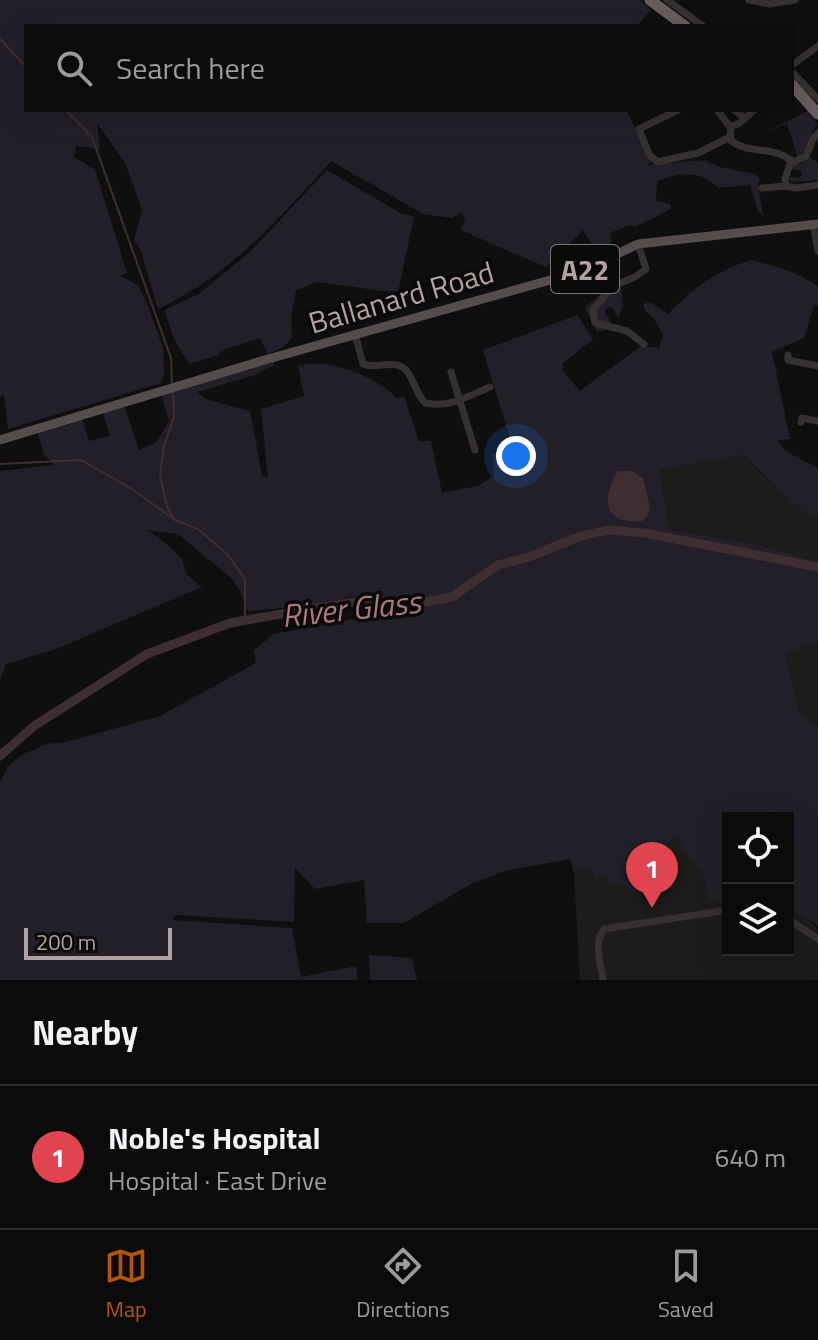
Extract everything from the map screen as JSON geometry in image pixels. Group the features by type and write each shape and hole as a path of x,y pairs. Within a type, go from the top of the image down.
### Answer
{"highway":[{"path":"650,0 677,24"},
{"path":"794,87 818,114"}],"main road":[{"name":"Ballanard Road","path":"0,440 355,334 579,272 638,244 816,224"}],"street":[{"path":"667,0 700,24"},
{"path":"749,0 769,4 795,0"},
{"path":"794,64 818,46"},
{"path":"794,74 818,99"},
{"path":"674,112 639,129 653,160 663,162 698,153 730,137"},
{"path":"719,112 730,127 734,144 777,153 791,161 798,161 808,153 818,133"},
{"path":"737,112 745,118"},
{"path":"730,127 752,112"},
{"path":"808,153 816,158"},
{"path":"786,186 791,161"},
{"path":"762,188 817,187"},
{"path":"816,224 818,251"},
{"path":"638,244 646,269 613,286 593,310 593,316 595,323 627,331 644,344"},
{"path":"355,334 363,364 369,367 401,366 425,403 438,405 460,401 490,387"},
{"path":"788,355 788,360 818,366"},
{"path":"451,372 475,450"},
{"path":"801,422 802,418 818,421"},
{"path":"603,980 598,945 604,929 722,911"},
{"path":"794,923 818,939"}],"shaded area":[{"path":"0,0 640,0 651,10 639,24 24,24 24,112 627,112 652,161 647,165 705,160 719,167 755,174 760,180 763,216 758,211 750,185 718,188 705,178 690,174 657,181 656,201 670,204 671,209 635,227 630,225 610,233 611,242 597,251 583,230 546,267 460,230 465,220 462,212 452,218 423,214 331,161 272,225 231,262 158,309 141,251 134,240 142,209 125,163 97,123 100,149 76,146 74,157 95,169 127,273 120,276 138,285 148,306 163,348 164,374 161,383 8,429 4,395 0,396"},
{"path":"808,111 818,125 798,157 787,124 765,132"},
{"path":"810,157 818,163 818,180 790,182 788,177 800,178 802,172 790,168 792,165 801,164"},
{"path":"327,170 402,214 414,216 398,293 316,282 296,291 291,318 292,337 284,347 268,354 260,338 189,364 174,339 164,310 199,294 250,252"},
{"path":"750,260 785,270 818,286 818,306 814,305 804,338 772,352 790,439 777,440 785,451 818,468 818,518 803,511 743,455 660,469 669,529 760,545 818,561 818,642 786,653 799,713 818,725 818,926 808,918 794,914 794,812 722,812 722,903 709,900 702,874 676,838 668,842 667,850 658,853 663,889 647,891 646,885 637,886 637,892 626,894 629,889 624,885 620,890 619,882 609,883 608,877 594,879 592,868 574,873 570,859 504,871 471,884 404,923 367,923 364,880 315,889 295,868 294,922 179,915 173,916 173,920 292,928 301,977 356,966 358,980 0,980 0,783 7,767 22,755 47,744 66,742 160,716 256,663 254,650 274,634 355,619 361,608 357,596 312,605 248,611 232,579 178,534 147,530 182,559 187,575 202,587 56,649 6,664 0,680 0,471 54,465 44,454 37,432 82,419 89,441 110,436 103,413 124,406 139,450 157,442 169,421 161,394 274,362 274,365 255,375 197,392 206,399 250,411 262,475 268,478 261,409 304,396 298,366 323,364 365,376 398,399 404,396 419,441 431,441 442,493 478,486 494,476 493,454 514,452 483,350 577,315 593,339 563,363 563,371 580,391 641,346 659,348 663,335 644,309 644,304 650,302 668,314 705,282"},
{"path":"613,283 621,288 621,310 618,317 612,307 606,308 605,313 611,321 604,330 597,332 585,308"},
{"path":"743,455 765,477 818,510 818,561 760,545 669,529 660,468"},
{"path":"618,471 632,471 643,478 650,507 648,516 642,521 620,519 609,508 609,491"},
{"path":"818,636 818,725 799,713 786,652"},
{"path":"677,838 702,874 709,900 722,903 722,956 794,956 794,914 808,918 818,930 818,980 580,980 574,873 624,859"},
{"path":"369,955 412,958 417,980 370,980"}],"waterway":[{"path":"0,39 24,65"},
{"path":"68,112 92,137 171,358 172,385"},
{"path":"173,391 174,417 164,446 160,475 167,507 175,520"},
{"path":"0,464 81,460 132,489 175,520 198,529 228,555 245,579 245,621"},
{"name":"River Glass","path":"0,756 34,726 147,654 230,623 361,601 383,610 452,597 498,565 607,530 645,533 818,567"}],"place":[{"name":"Noble's Hospital","path":"652,908"}]}
